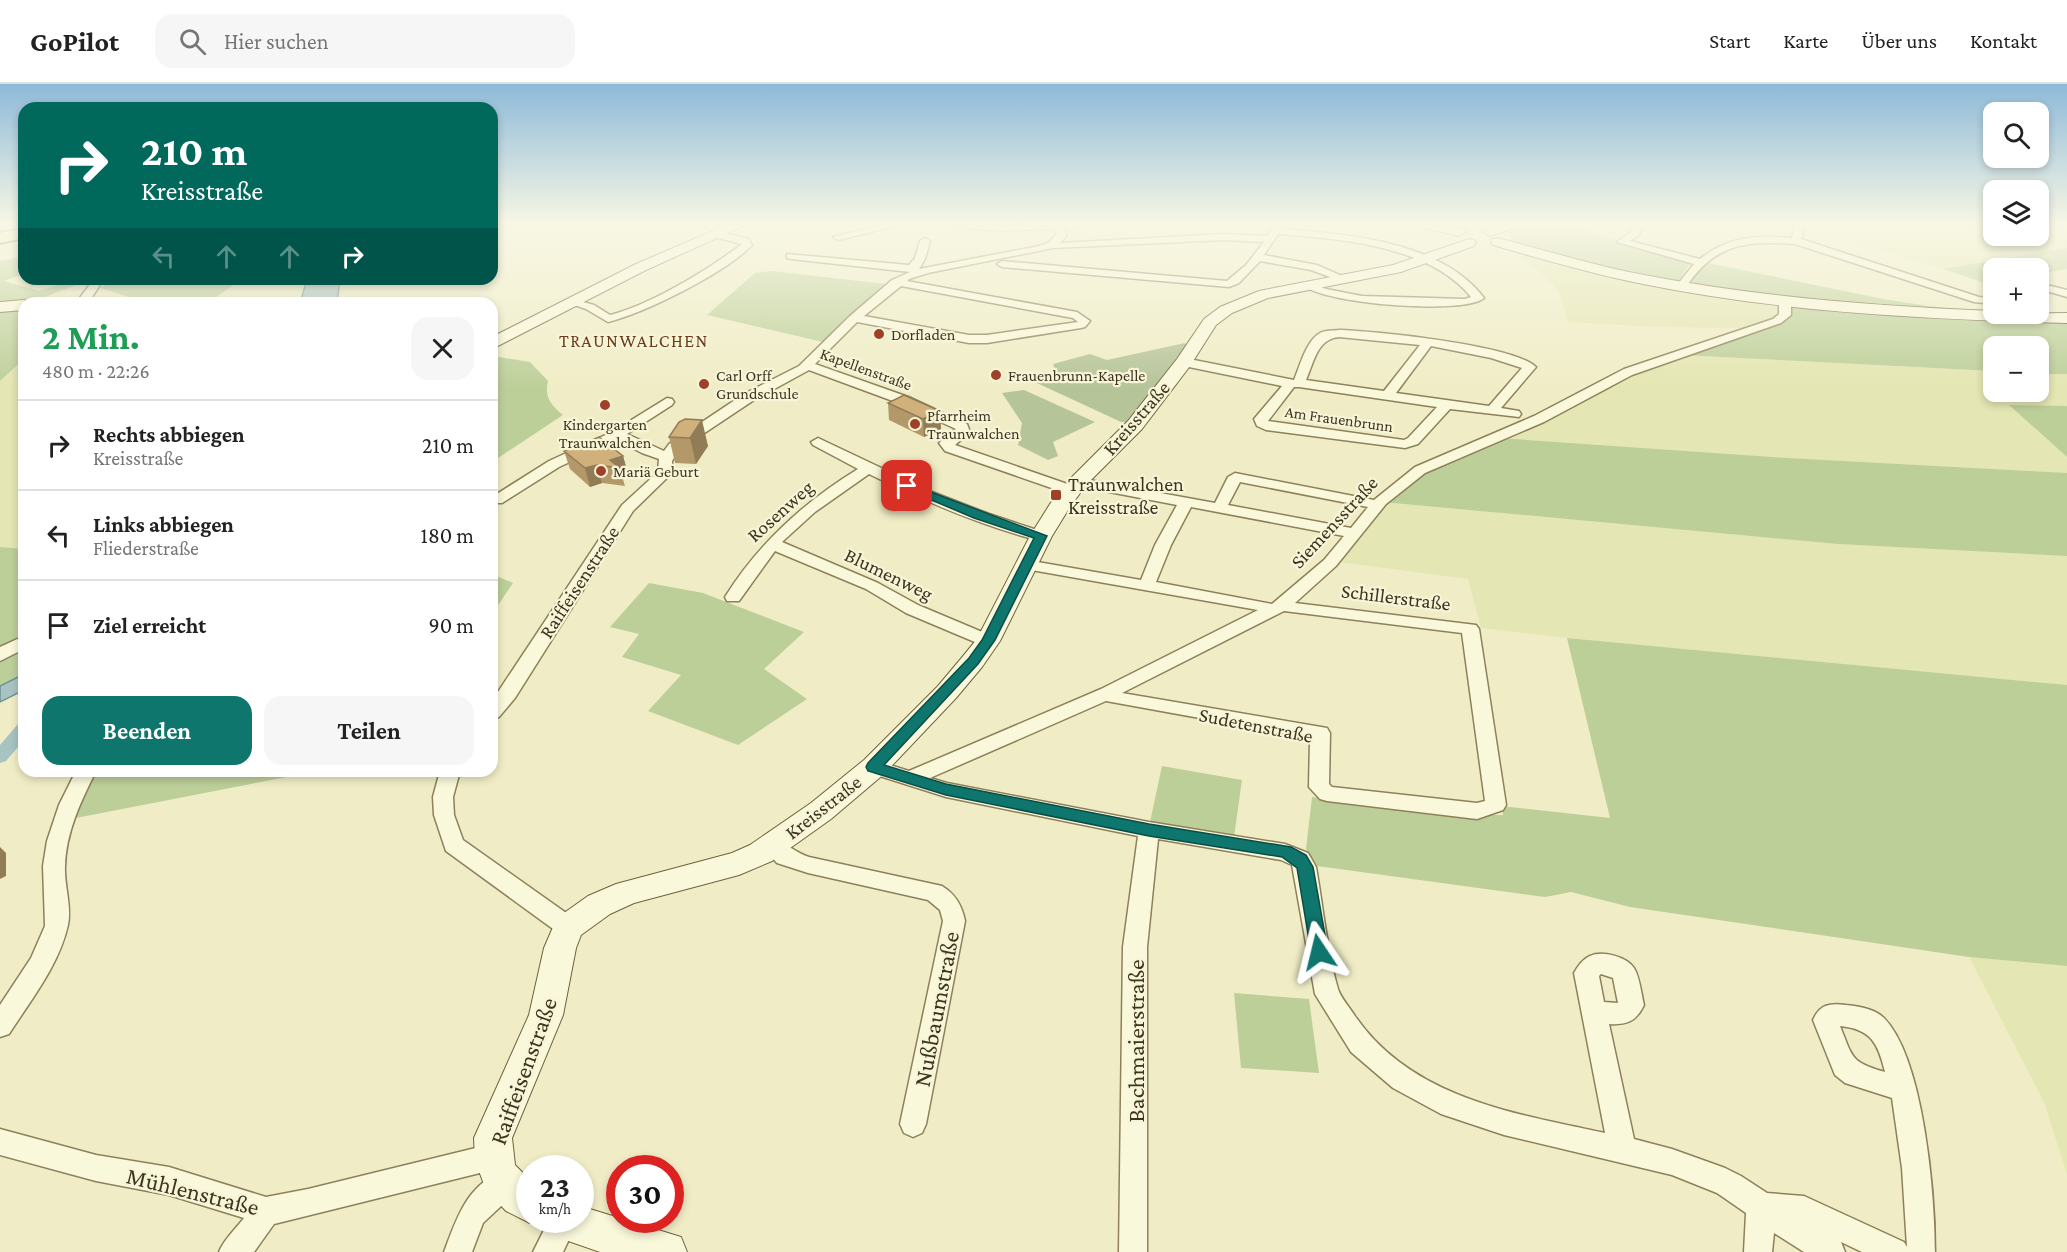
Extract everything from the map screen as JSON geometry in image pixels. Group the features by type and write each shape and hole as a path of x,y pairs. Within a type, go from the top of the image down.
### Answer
{"street":[{"path":"498,341 618,279"},
{"path":"572,302 590,307 608,319 621,317 653,302 692,279"},
{"path":"617,435 630,439 653,455 667,456 680,443 737,404 807,365 854,318 902,279"},
{"path":"1168,279 1229,284 1237,279"},
{"name":"Kreisstraße","path":"568,927 585,913 612,899 645,887 739,863 772,846 842,795 874,767 958,680 988,640 1041,536 1075,486 1135,424 1184,362 1204,329 1226,310 1264,294 1344,279"},
{"path":"1308,285 1324,293 1347,298 1466,302 1478,299 1474,290 1462,279"},
{"path":"1650,279 1785,301 1899,311 2067,318"},
{"path":"1682,285 1686,279"},
{"path":"1912,279 1983,300"},
{"path":"854,318 969,339 987,339 1071,327 1081,325 1084,321 1077,315 896,282"},
{"path":"2049,289 2067,294"},
{"name":"Siemensstraße","path":"908,779 1108,693 1278,607 1330,563 1378,505 1405,480 1420,470 1539,419 1628,372 1777,321 1785,315 1785,301"},
{"path":"0,306 18,305"},
{"name":"Am Frauenbrunn","path":"1444,405 1443,409 1413,441 1405,444 1271,427 1262,423 1261,419 1294,383 1318,340 1324,336 1336,334 1488,351 1512,358 1530,367 1492,411"},
{"name":"Am Frauenbrunn","path":"1386,397 1428,343"},
{"name":"Am Frauenbrunn","path":"1184,362 1294,383 1514,414"},
{"name":"Kapellenstraße","path":"807,365 906,401 962,427 963,432 946,443 950,448 1075,486"},
{"path":"498,500 554,464 617,435 667,402"},
{"path":"818,442 867,469 978,515 1041,536"},
{"name":"Raiffeisenstraße","path":"498,706 508,694 627,508 665,473 667,456"},
{"name":"Rosenweg","path":"733,597 757,560 793,523 831,492 867,469"},
{"path":"1220,507 1235,477 1378,505"},
{"path":"1075,486 1187,501 1354,534"},
{"path":"1146,586 1163,545 1187,501"},
{"name":"Blumenweg","path":"773,544 872,586 912,609 988,640"},
{"name":"Schillerstraße","path":"1026,565 1261,605 1470,629 1496,805"},
{"path":"0,655 18,644"},
{"name":"Sudetenstraße","path":"1108,693 1114,698 1320,733 1322,734 1319,788 1327,794 1477,811 1496,805"},
{"path":"874,767 946,790 1149,830 1285,852 1300,859 1305,867 1327,994 1349,1033 1385,1069 1406,1085 1454,1108 1514,1125 1642,1153 1726,1182 1832,1252"},
{"path":"0,1026 46,954 57,924 54,867 57,839 83,777"},
{"path":"448,777 443,798 444,815 454,845 568,927"},
{"name":"Bachmaierstraße","path":"1133,1252 1135,947 1149,830"},
{"name":"Nußbaumstraße","path":"772,846 785,857 808,865 934,892 946,900 952,910 954,921 913,1124"},
{"name":"Raiffeisenstraße","path":"516,1177 493,1138 546,1015 560,948 568,927"},
{"path":"1596,1012 1622,1148"},
{"path":"1902,1089 1914,1144 1923,1230 1921,1252"},
{"name":"Mühlenstraße","path":"0,1142 96,1168 169,1181 266,1211 308,1203 516,1206"},
{"path":"1758,1252 1761,1207"},
{"path":"1761,1207 1804,1210 1894,1252"},
{"path":"458,1252 472,1215 516,1209"},
{"path":"233,1252 242,1245 266,1211"},
{"path":"594,1227 666,1252"}],"green space":[{"path":"0,279 11,279 4,281 39,291 57,285 77,285 45,297 18,297 18,300 0,302"},
{"path":"749,279 837,279 886,284 823,342 707,315"},
{"path":"1546,279 1651,279 1774,303 1781,310 1773,318 1748,328 1657,327 1568,322 1559,292"},
{"path":"1783,279 1883,299 1949,309 1774,295 1695,284 1690,280"},
{"path":"105,285 234,285 216,297 129,297 101,288"},
{"path":"1797,306 1983,318 1983,324 2067,324 2067,374 2049,374 2049,336 1983,336 1983,370 1682,355 1777,324 1788,318 1790,309"},
{"path":"18,308 18,364 0,381 0,309"},
{"path":"1185,343 1187,345 1128,422 1121,422 1024,377 1056,372 1053,364 1090,354 1107,360"},
{"path":"1682,355 1983,370 1983,402 2049,402 2049,374 2067,374 2067,406 2010,406 2067,457 2067,473 1788,458 1501,438 1614,381"},
{"path":"498,357 530,362 548,381 547,392 550,400 563,415 498,458"},
{"path":"18,364 18,548 0,547 0,381"},
{"path":"1024,390 1095,422 1053,442 1058,456 1048,460 1018,445 1022,423 1002,393"},
{"path":"2009,405 2067,406 2067,457"},
{"path":"1500,438 1788,458 2067,473 2067,556 1838,544 1382,502 1411,478"},
{"path":"1382,502 1838,544 2067,556 2067,685 1481,628 1468,579 1332,561"},
{"path":"0,547 18,548 18,642 0,652"},
{"path":"498,577 513,583 498,605"},
{"path":"649,583 703,593 804,632 764,669 807,699 738,745 648,711 681,675 622,657 639,634 610,627"},
{"path":"1567,638 2067,685 2067,966 1969,957 1630,907 1571,892 1545,897 1317,866 1306,849 1312,797 1475,815 1503,815 1501,806 1610,818"},
{"path":"18,648 18,677 0,686 0,658"},
{"path":"1162,766 1242,780 1234,837 1150,822"},
{"path":"94,777 286,777 76,818 85,792"},
{"path":"1969,957 2067,966 2067,1174 2044,1102"},
{"path":"1234,993 1309,999 1319,1073 1241,1068"}],"water":[{"path":"305,285 339,285 338,297 302,297"},
{"path":"18,677 18,693 0,702 0,686"}],"building":[{"path":"904,395 940,411 923,419 888,403"},
{"path":"685,419 702,420 690,438 669,437 679,422"},
{"path":"599,437 623,456 610,460 620,468 597,465 585,468 564,451"}],"waterway":[{"path":"0,757 18,735"}],"place":[{"name":"Dorfladen","path":"879,334"},
{"name":"Frauenbrunn-Kapelle","path":"996,375"},
{"name":"Carl Orff Grundschule","path":"704,384"},
{"name":"Kindergarten Traunwalchen","path":"605,405"},
{"name":"Pfarrheim Traunwalchen","path":"915,424"},
{"name":"Mariä Geburt","path":"601,471"},
{"name":"Traunwalchen Kreisstraße","path":"1056,495"}],"district":[{"name":"TRAUNWALCHEN","path":"634,341"}],"route":[{"path":"907,486 948,504 1041,536 1009,602 974,661 874,767 946,790 1149,830 1294,855 1305,867 1319,952"}]}
